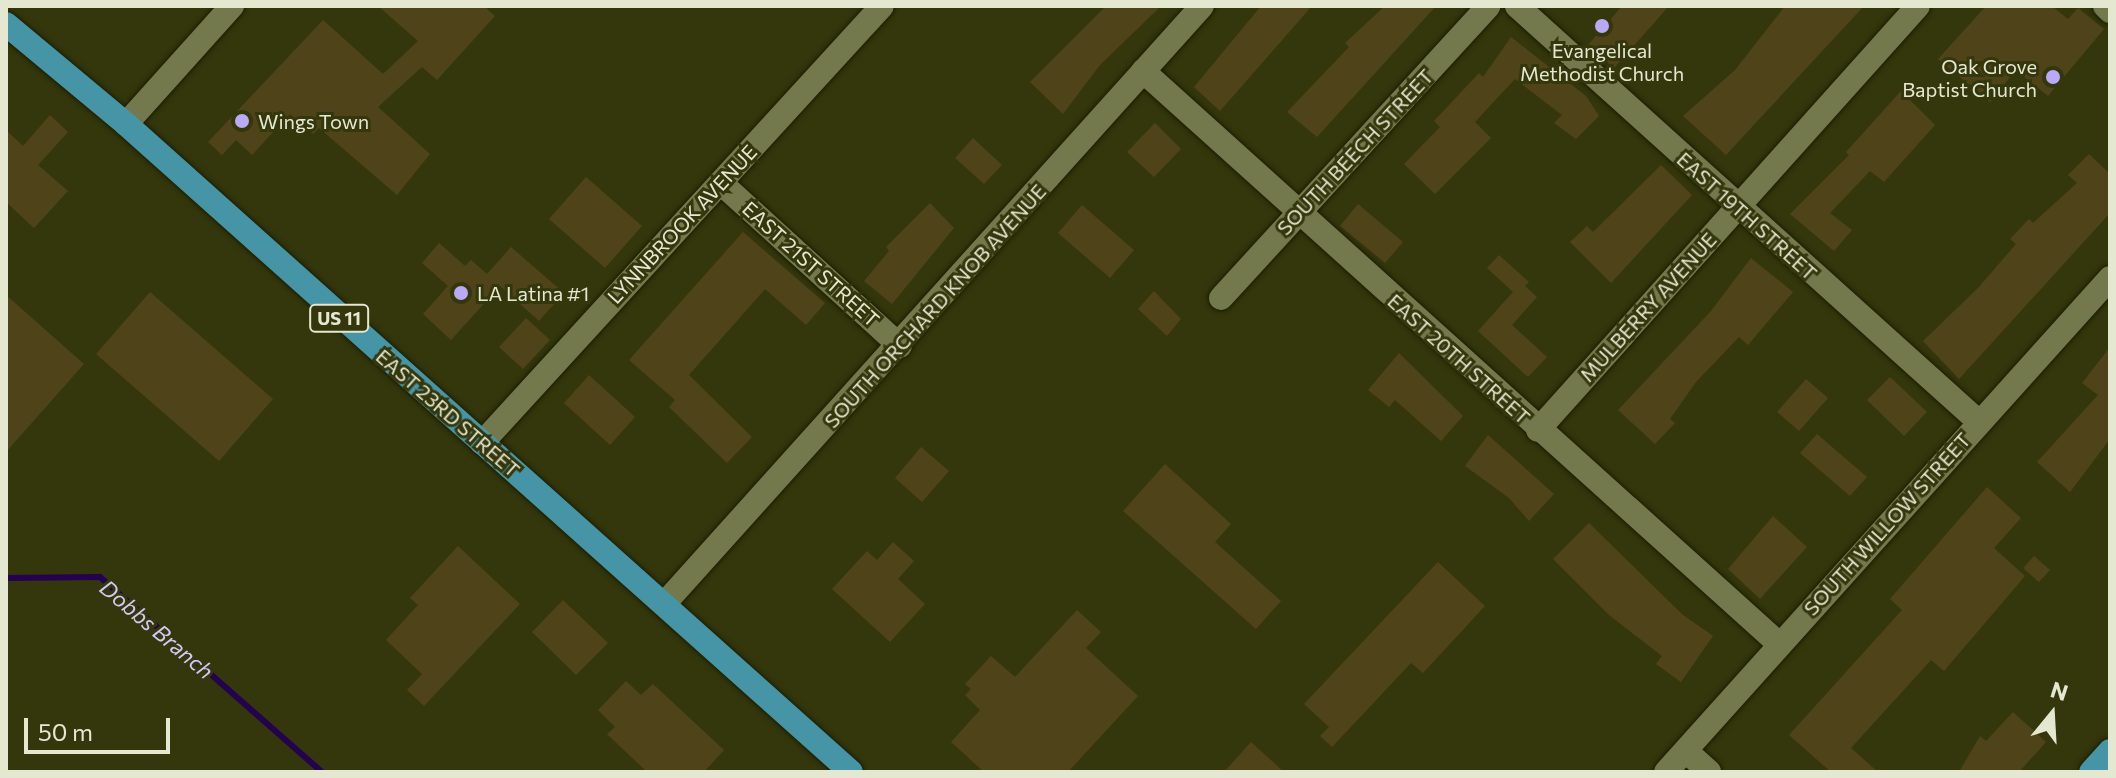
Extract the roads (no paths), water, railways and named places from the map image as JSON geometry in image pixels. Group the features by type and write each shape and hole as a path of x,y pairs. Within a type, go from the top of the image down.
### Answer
{"main road":[{"name":"EAST 23RD STREET","path":"9,32 126,124 851,772"},
{"path":"2091,772 2110,751"}],"street":[{"path":"126,124 232,6"},
{"name":"LYNNBROOK AVENUE","path":"482,443 882,6"},
{"name":"SOUTH ORCHARD KNOB AVENUE","path":"665,603 900,346 1202,6"},
{"name":"SOUTH BEECH STREET","path":"1221,298 1489,6"},
{"name":"EAST 19TH STREET","path":"1517,6 1736,208 1979,422"},
{"name":"MULBERRY AVENUE","path":"1538,430 1918,6"},
{"path":"2105,6 2110,11"},
{"name":"EAST 20TH STREET","path":"1143,71 1297,214 1778,643"},
{"name":"EAST 21ST STREET","path":"721,183 900,346"},
{"name":"SOUTH WILLOW STREET","path":"1666,772 1778,643 2110,278"},
{"path":"1686,751 1709,772"}],"waterway":[{"name":"Dobbs Branch","path":"6,578 100,577 322,772"}],"place":[{"name":"Evangelical Methodist Church","path":"1602,26"},
{"name":"Oak Grove Baptist Church","path":"2053,77"},
{"name":"Wings Town","path":"242,121"},
{"name":"LA Latina #1","path":"461,293"}]}
